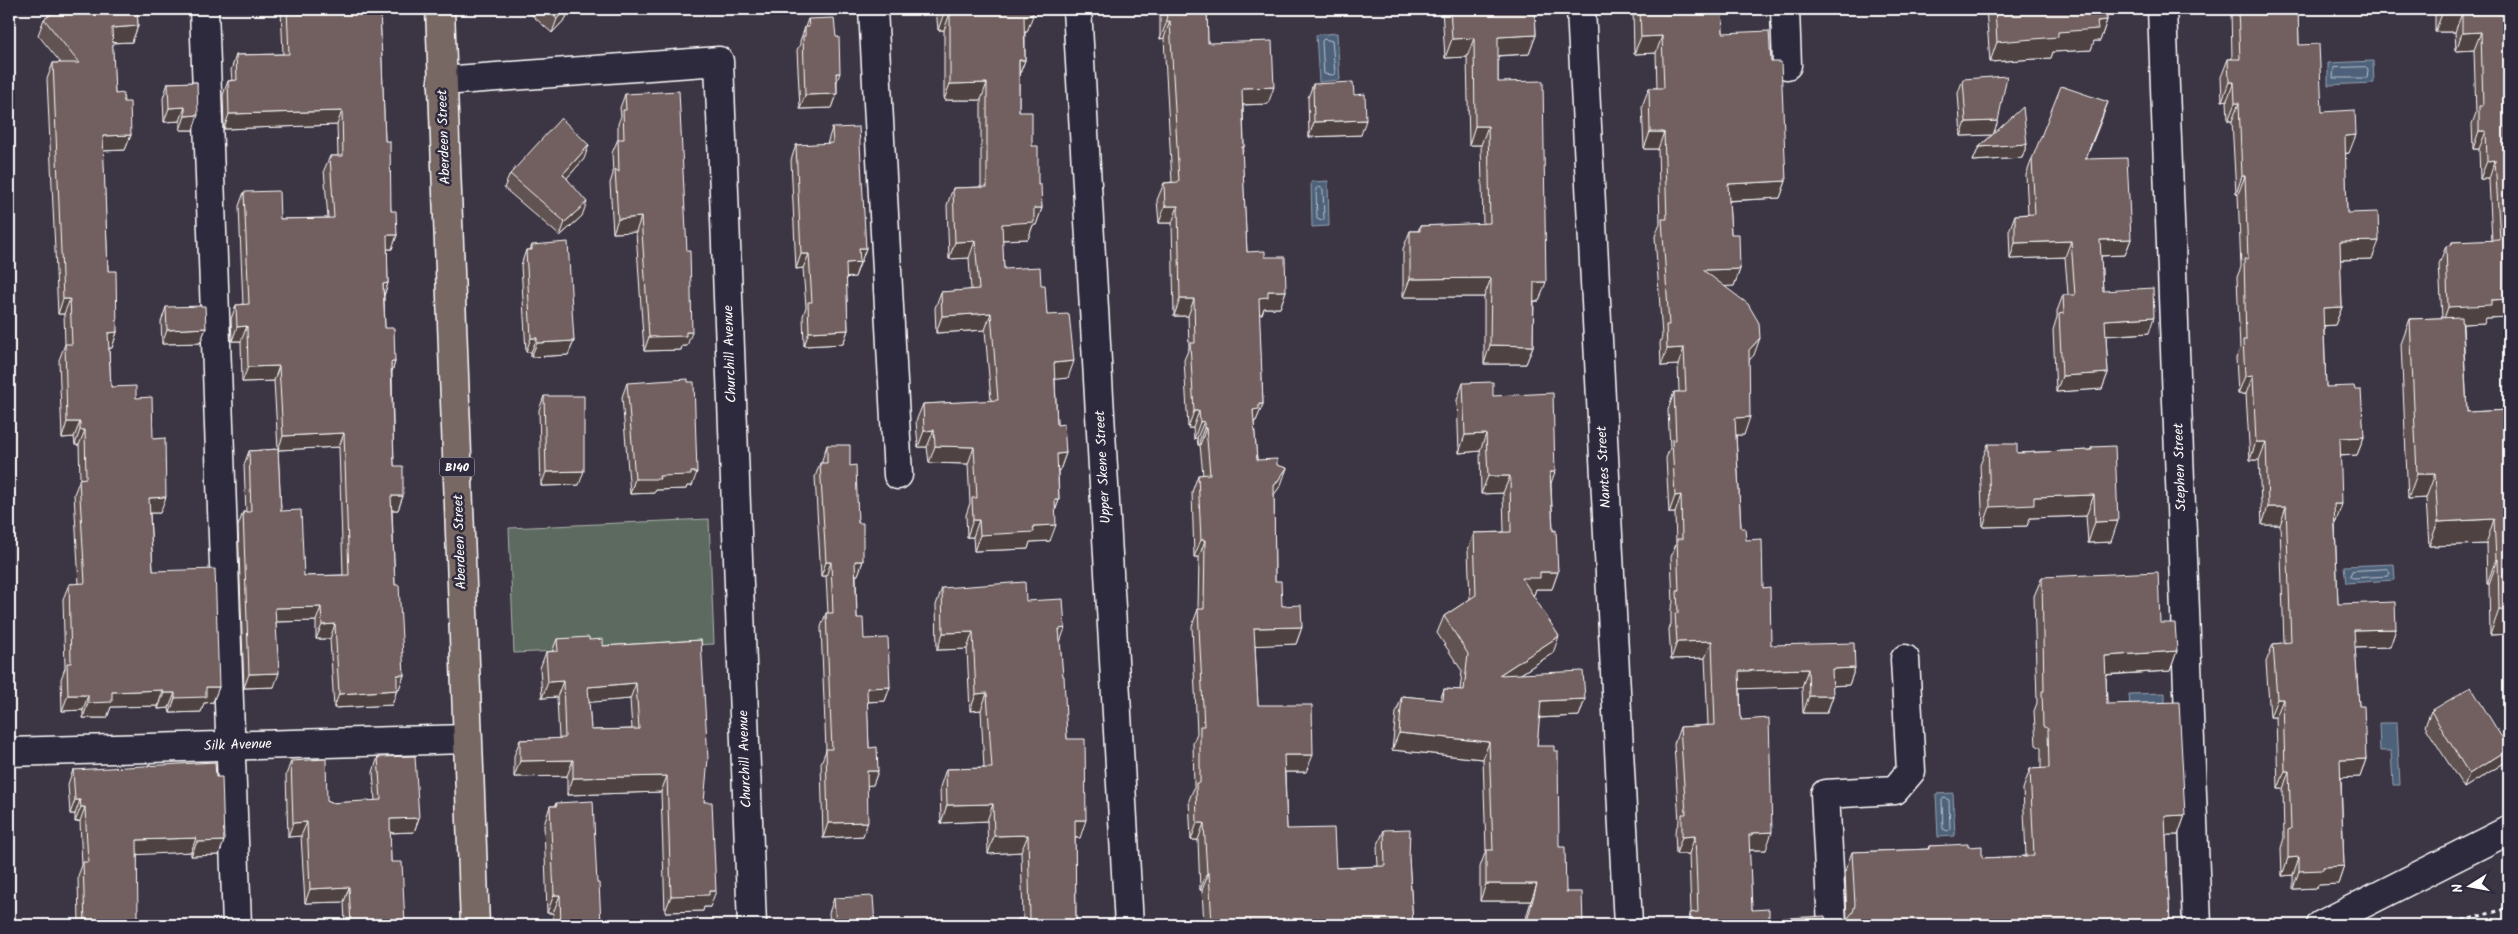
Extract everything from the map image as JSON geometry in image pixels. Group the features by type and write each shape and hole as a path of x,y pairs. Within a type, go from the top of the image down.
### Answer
{"main road":[{"name":"Aberdeen Street","path":"440,9 474,925"}],"street":[{"path":"204,9 237,925"},
{"path":"873,9 898,475"},
{"name":"Upper Skene Street","path":"1077,9 1129,925"},
{"name":"Nantes Street","path":"1581,9 1628,925"},
{"path":"1785,9 1788,65"},
{"name":"Stephen Street","path":"2162,9 2198,925"},
{"name":"Churchill Avenue","path":"442,80 719,61 752,925"},
{"path":"1832,925 1825,794 1894,790 1911,771 1905,659"},
{"name":"Silk Avenue","path":"9,752 467,739"},
{"path":"2321,925 2509,830"}],"path":[{"path":"2447,925 2509,908"}],"green space":[{"path":"709,519 714,644 514,653 509,528"}],"water":[{"path":"1337,33 1340,80 1319,82 1316,35"},
{"path":"2373,61 2374,83 2328,85 2328,63"},
{"path":"1328,181 1329,226 1312,227 1311,182"},
{"path":"2394,564 2395,580 2346,583 2344,566"},
{"path":"2165,693 2165,710 2131,718 2129,694"},
{"path":"2379,723 2397,723 2400,785 2393,785 2391,751 2380,751"},
{"path":"1953,793 1955,836 1938,837 1936,794"}],"building":[{"path":"54,9 137,9 138,26 112,28 115,94 123,93 124,102 130,102 131,135 103,136 108,271 116,271 117,332 108,333 111,387 136,386 136,398 152,397 153,439 165,438 166,497 149,498 153,571 215,569 219,687 206,687 206,697 175,698 175,693 164,693 163,690 112,692 112,702 88,703 88,695 68,695 67,663 71,663 69,584 85,583 79,479 86,478 85,430 80,430 80,422 67,422 65,344 72,344 70,299 63,299 53,63 79,63 44,19 54,13"},
{"path":"287,9 380,9 385,141 390,141 391,211 396,211 397,235 387,235 388,283 383,284 385,328 394,328 395,362 391,362 394,466 403,466 403,496 391,496 395,585 399,585 404,675 397,675 397,690 339,694 335,624 322,625 321,607 275,608 279,673 249,674 243,512 251,512 249,451 278,449 281,511 301,510 304,576 349,575 344,433 283,436 279,366 248,367 247,326 237,327 236,305 249,304 244,192 279,191 280,219 334,218 330,156 343,156 342,111 229,114 228,81 237,80 236,55 289,54"},
{"path":"546,9 566,9 557,19"},
{"path":"943,9 1033,9 1033,15 1024,16 1025,60 1019,60 1019,112 1032,112 1032,146 1038,146 1038,185 1041,185 1042,208 1034,208 1034,222 1002,224 1004,269 1040,267 1041,285 1045,285 1047,315 1069,314 1074,361 1054,363 1057,425 1064,424 1066,453 1057,454 1059,500 1055,500 1056,525 1033,526 1034,532 980,535 979,520 973,520 972,498 977,498 974,447 935,446 934,430 924,431 923,404 998,400 991,313 942,316 941,292 979,289 975,241 955,242 953,188 987,187 987,83 950,84 950,13 944,13"},
{"path":"1166,9 1207,9 1208,43 1272,41 1274,87 1242,88 1244,147 1242,147 1247,252 1265,251 1265,257 1285,257 1286,291 1268,291 1268,297 1259,298 1263,404 1259,404 1259,409 1253,410 1257,460 1277,459 1277,465 1287,468 1274,486 1275,581 1281,581 1282,606 1301,605 1302,627 1254,628 1258,705 1312,705 1313,755 1284,755 1287,829 1334,828 1336,868 1385,866 1384,830 1410,829 1409,858 1413,925 1208,925 1212,924 1209,873 1207,873 1204,823 1197,823 1196,783 1200,783 1200,726 1204,726 1198,609 1204,609 1205,540 1201,540 1198,475 1210,474 1206,428 1204,428 1204,421 1200,422 1199,411 1194,411 1190,343 1195,343 1194,299 1180,299 1178,206 1165,206 1164,183 1179,182 1170,21 1167,22"},
{"path":"1450,9 1535,9 1536,35 1498,37 1498,82 1543,81 1546,282 1534,282 1533,346 1490,345 1491,278 1410,279 1410,231 1420,231 1420,226 1490,223 1488,126 1475,126 1474,38 1452,39"},
{"path":"1640,9 1722,9 1723,33 1769,31 1771,62 1781,62 1786,181 1728,184 1731,234 1739,234 1740,269 1703,270 1748,304 1759,323 1760,338 1749,350 1750,417 1735,418 1741,528 1745,528 1746,540 1762,539 1763,588 1770,587 1771,645 1854,643 1855,668 1832,669 1833,696 1809,696 1808,669 1739,671 1741,720 1769,718 1772,832 1752,833 1752,835 1749,835 1752,910 1769,909 1769,919 1825,916 1826,925 1691,925 1690,913 1698,912 1695,836 1682,837 1682,814 1686,814 1680,727 1715,725 1712,641 1677,642 1675,613 1678,613 1677,591 1679,591 1677,539 1682,539 1681,495 1675,496 1672,440 1676,440 1674,392 1686,392 1684,348 1667,349 1666,325 1669,325 1662,219 1667,219 1664,132 1650,132 1649,88 1664,88 1662,36 1641,37"},
{"path":"1995,9 2106,9 2107,20 2097,21 2098,29 2058,32 2058,37 1997,42"},
{"path":"2238,9 2298,9 2299,45 2319,44 2322,112 2355,110 2356,135 2345,136 2347,213 2378,212 2379,241 2340,242 2342,307 2323,308 2326,387 2354,386 2355,390 2361,390 2364,437 2340,438 2342,504 2334,504 2338,604 2395,602 2396,629 2354,630 2359,706 2364,706 2366,759 2340,760 2344,866 2323,867 2323,870 2299,871 2299,857 2288,858 2288,830 2291,829 2289,771 2285,771 2283,699 2277,699 2273,644 2291,642 2286,507 2268,507 2266,442 2256,442 2253,375 2245,376 2243,340 2246,340 2244,259 2248,259 2245,176 2242,176 2239,103 2235,103 2234,82 2229,82 2228,59 2240,59"},
{"path":"2442,9 2509,9 2509,299 2491,300 2491,305 2448,307 2446,246 2452,245 2452,242 2500,240 2495,160 2487,161 2486,131 2479,131 2479,106 2483,106 2481,32 2462,33 2462,13 2442,14"},
{"path":"834,18 836,37 839,37 840,73 836,73 837,94 805,95 803,36 805,36 805,27 809,27 808,19"},
{"path":"2007,76 1998,121 1966,122 1963,79"},
{"path":"197,82 198,115 185,116 185,107 169,108 168,83"},
{"path":"1353,82 1354,95 1365,94 1366,120 1314,122 1313,84"},
{"path":"2061,86 2108,102 2085,159 2127,158 2131,239 2100,240 2103,291 2153,288 2154,317 2105,320 2108,373 2062,376 2059,314 2064,313 2063,295 2075,295 2071,241 2015,243 2015,215 2035,214 2032,159"},
{"path":"679,91 687,251 690,251 692,332 686,332 686,336 649,337 641,217 618,219 615,169 619,172 618,139 624,139 623,110 626,110 625,94"},
{"path":"2023,107 2027,144 1979,147"},
{"path":"561,118 589,145 563,174 587,202 565,222 510,174"},
{"path":"859,127 866,248 859,248 860,262 846,263 848,330 809,332 808,302 812,302 809,254 801,254 796,145 833,143 832,128"},
{"path":"568,242 574,341 537,343 537,338 531,338 526,250 532,250 532,245"},
{"path":"205,306 206,328 167,330 166,307"},
{"path":"2462,317 2467,412 2509,410 2509,610 2499,610 2498,559 2496,559 2494,519 2438,522 2435,474 2417,474 2410,319"},
{"path":"688,379 688,382 694,382 697,472 691,472 691,475 659,476 660,479 635,479 627,383"},
{"path":"1493,382 1493,396 1553,393 1555,472 1550,472 1553,531 1556,530 1558,572 1540,572 1540,578 1522,578 1559,636 1499,675 1583,671 1585,699 1541,701 1537,746 1554,746 1554,751 1558,751 1559,847 1565,847 1566,892 1582,892 1583,925 1526,925 1537,884 1486,884 1486,850 1493,850 1489,742 1399,733 1402,696 1443,700 1444,689 1464,690 1468,654 1444,616 1476,595 1474,533 1511,532 1510,476 1488,476 1486,434 1465,435 1463,383"},
{"path":"544,396 584,396 584,471 546,472"},
{"path":"1988,444 2017,444 2017,453 2092,450 2092,447 2115,446 2118,521 2095,522 2094,495 2034,497 2034,505 1990,507"},
{"path":"827,445 850,445 850,466 856,465 858,523 863,523 863,561 855,561 857,618 863,618 864,639 888,638 890,687 867,688 869,748 877,747 878,771 867,771 868,822 828,823 826,749 832,749 826,613 833,613 831,562 826,562 820,463 827,463"},
{"path":"2158,572 2160,623 2175,623 2177,651 2105,656 2107,704 2179,702 2185,815 2165,816 2170,925 1849,924 1848,918 1853,912 1855,905 1852,852 1930,849 1930,846 1968,844 1968,847 1982,846 1982,858 2034,856 2030,769 2049,768 2048,729 2043,726 2042,577"},
{"path":"1025,582 1026,601 1063,599 1065,628 1059,629 1064,676 1067,739 1085,739 1086,820 1075,820 1076,925 1018,925 1018,919 1030,919 1028,835 994,836 993,804 947,805 946,769 992,768 987,693 976,694 973,632 943,633 942,588"},
{"path":"589,637 589,640 603,639 603,646 701,640 708,759 704,802 712,802 716,891 709,891 709,895 671,896 667,776 573,778 573,760 520,761 520,740 565,738 563,681 548,682 546,652 558,651 557,639","holes":["636,683 639,729 591,730 588,687"]},
{"path":"2471,687 2509,749 2469,774 2431,711"},
{"path":"415,756 419,818 390,819 391,862 402,862 405,925 351,925 349,887 310,889 307,822 293,823 291,761 326,759 327,801 331,803 381,800 378,757"},
{"path":"215,762 216,777 222,777 224,841 197,842 196,838 137,840 138,918 127,918 127,925 85,925 83,862 88,862 85,807 81,807 80,800 75,800 73,770"},
{"path":"593,801 601,923 611,923 611,925 561,925 560,895 554,895 550,806 557,806 556,803"},
{"path":"873,896 875,925 836,925 834,898"}]}
